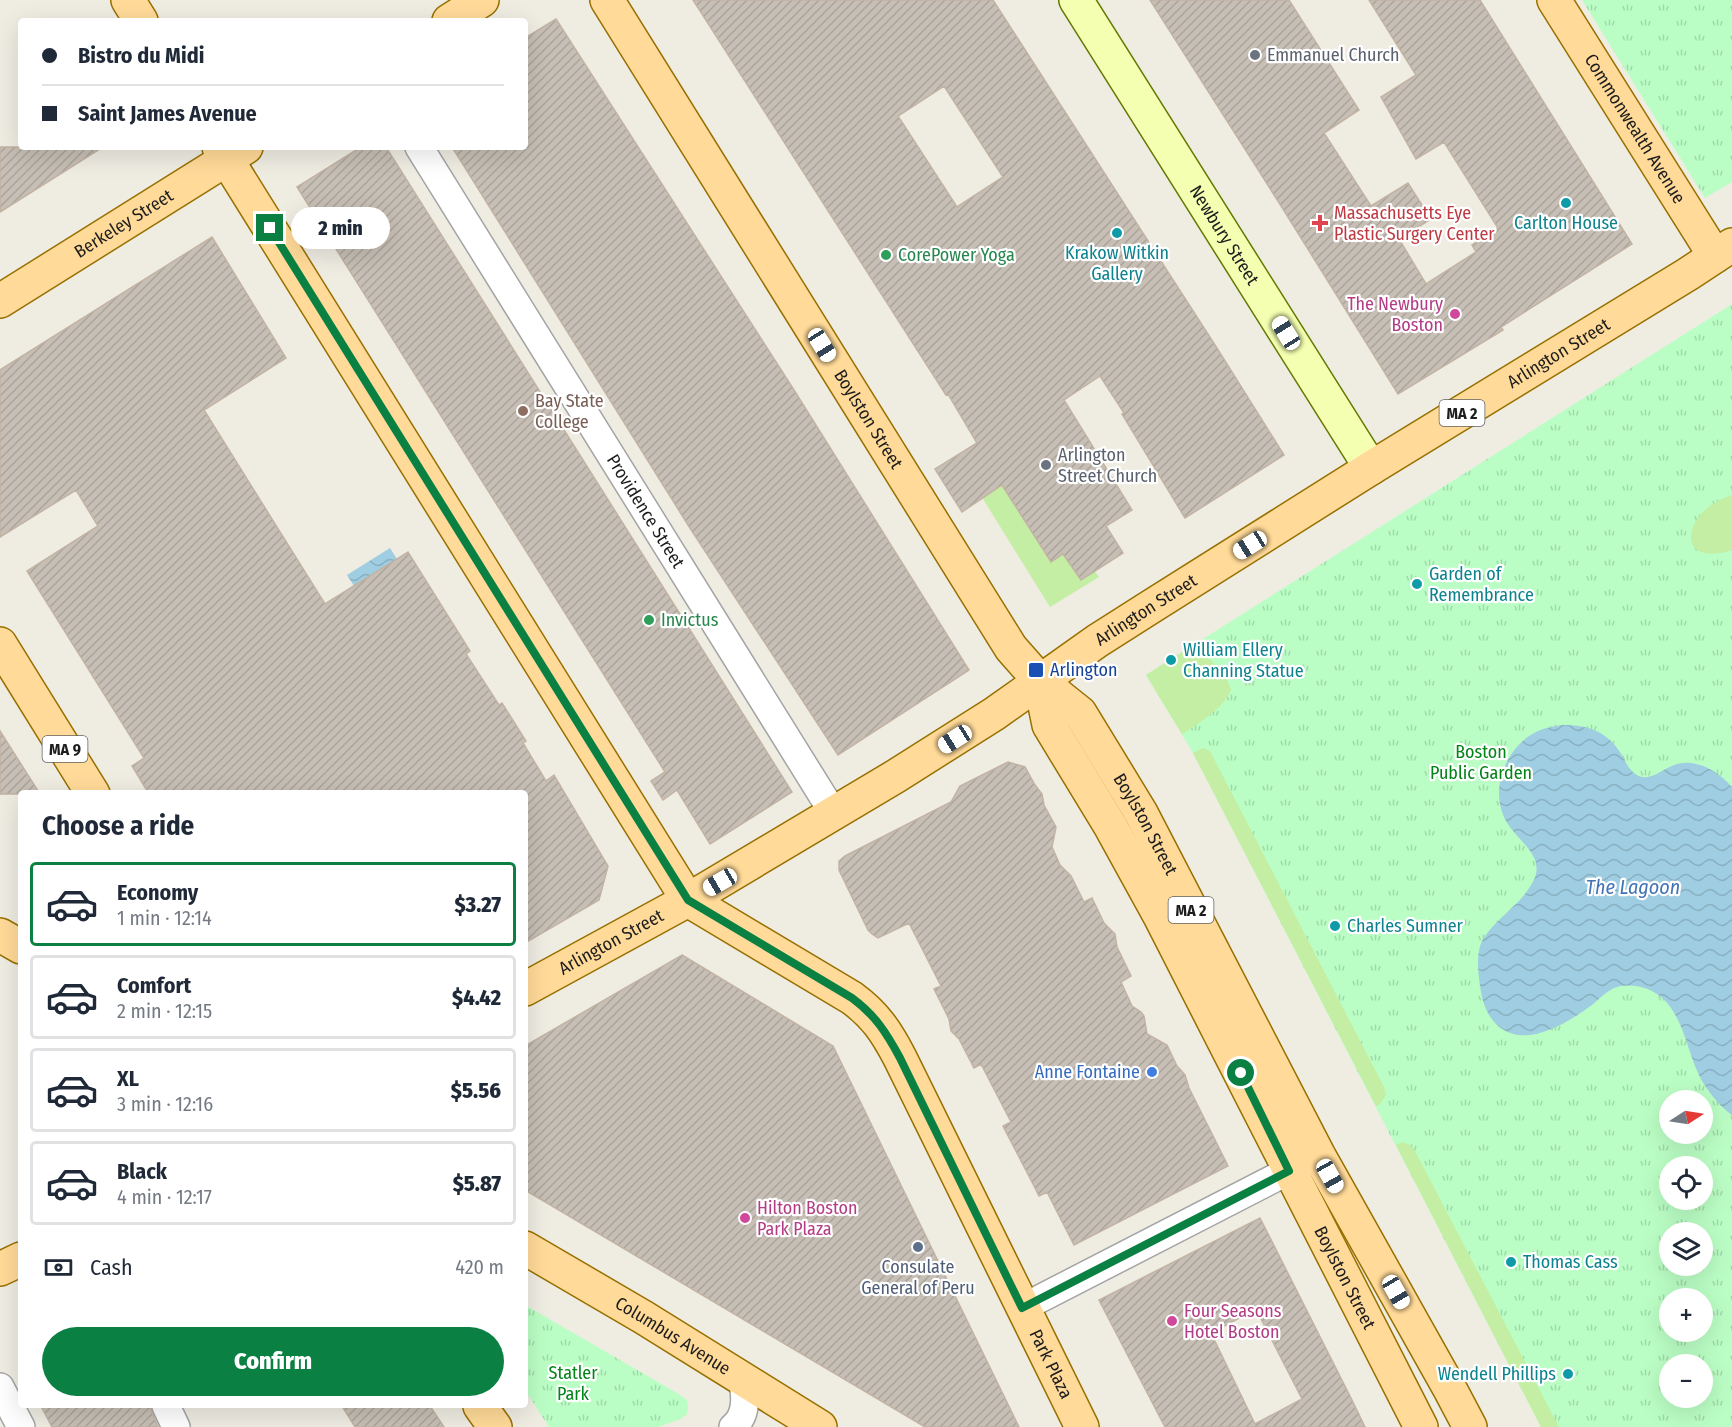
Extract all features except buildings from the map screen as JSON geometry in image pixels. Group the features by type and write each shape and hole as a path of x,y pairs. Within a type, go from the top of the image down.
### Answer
{"main road":[{"path":"128,0 139,18"},
{"path":"454,18 482,0"},
{"name":"Boylston Street","path":"607,0 1011,648 1040,681 1080,712 1098,740 1141,813 1319,1156 1470,1427"},
{"name":"Newbury Street","path":"1076,0 1371,468"},
{"name":"Commonwealth Avenue","path":"1554,0 1723,250"},
{"path":"230,151 688,900"},
{"name":"Berkeley Street","path":"0,301 230,151"},
{"name":"Arlington Street","path":"528,987 688,900 834,814 994,714 1097,641 1371,468 1688,274 1723,250"},
{"name":"MA 9","path":"0,644 91,790"},
{"name":"Boylston Street","path":"1040,681 1050,726 1111,827 1160,916 1421,1427"},
{"path":"1069,757 1098,740"},
{"name":"Park Plaza","path":"688,900 852,998 879,1022 890,1038 1082,1427"},
{"path":"0,935 18,945"},
{"name":"Columbus Avenue","path":"528,1250 820,1427"},
{"path":"0,1269 18,1260"},
{"path":"481,1408 495,1427"}],"street":[{"name":"Providence Street","path":"421,150 834,814"},
{"path":"1022,1308 1319,1156"},
{"path":"733,1427 743,1413 745,1401 741,1377"},
{"path":"0,1387 21,1427"},
{"path":"167,1408 176,1427"}],"green space":[{"path":"1582,0 1732,0 1732,182 1705,198"},
{"name":"Boston Public Garden","path":"1732,304 1732,1427 1541,1427 1193,753 1146,675"},
{"path":"957,457 998,479 1050,562 1063,554 1081,580 1095,571 1099,577 1050,607"},
{"path":"1732,495 1732,550 1709,553 1696,549 1691,537 1696,521 1709,506"},
{"path":"1196,643 1226,677 1231,690 1217,709 1182,734 1146,675"},
{"path":"1203,748 1210,751 1384,1087 1386,1095 1376,1106 1193,753"},
{"path":"1402,1142 1410,1145 1415,1151 1559,1427 1541,1427 1396,1145"},
{"name":"Statler Park","path":"528,1307 687,1400 687,1414 681,1419 658,1427 549,1427 528,1395"}],"water":[{"path":"390,548 397,559 354,586 347,575"},
{"name":"The Lagoon","path":"1581,726 1604,735 1616,747 1631,770 1639,776 1648,777 1674,765 1690,763 1713,771 1732,787 1732,1115 1718,1102 1713,1096 1713,1090 1708,1090 1701,1078 1671,1008 1651,990 1631,985 1614,988 1558,1026 1531,1035 1518,1035 1506,1031 1495,1023 1486,1010 1479,975 1480,946 1491,928 1525,894 1536,874 1534,858 1504,817 1500,805 1500,781 1509,757 1517,747 1536,732 1552,727"}],"place":[{"name":"Emmanuel Church","path":"1255,55"},
{"name":"Carlton House","path":"1566,203"},
{"name":"Massachusetts Eye Plastic Surgery Center","path":"1320,223"},
{"name":"Krakow Witkin Gallery","path":"1117,233"},
{"name":"CorePower Yoga","path":"886,255"},
{"name":"The Newbury Boston","path":"1455,314"},
{"name":"Bay State College","path":"523,411"},
{"name":"Arlington Street Church","path":"1046,465"},
{"name":"Garden of Remembrance","path":"1417,584"},
{"name":"Invictus","path":"649,620"},
{"name":"William Ellery Channing Statue","path":"1171,660"},
{"name":"Arlington","path":"1036,670"},
{"name":"Charles Sumner","path":"1335,926"},
{"name":"Anne Fontaine","path":"1152,1072"},
{"name":"Hilton Boston Park Plaza","path":"745,1218"},
{"name":"Consulate General of Peru","path":"918,1247"},
{"name":"Thomas Cass","path":"1511,1262"},
{"name":"Four Seasons Hotel Boston","path":"1172,1321"},
{"name":"Wendell Phillips","path":"1568,1374"}],"route":[{"path":"270,228 688,900 852,998 879,1022 900,1058 1022,1308 1289,1171 1272,1132 1241,1073"}]}
